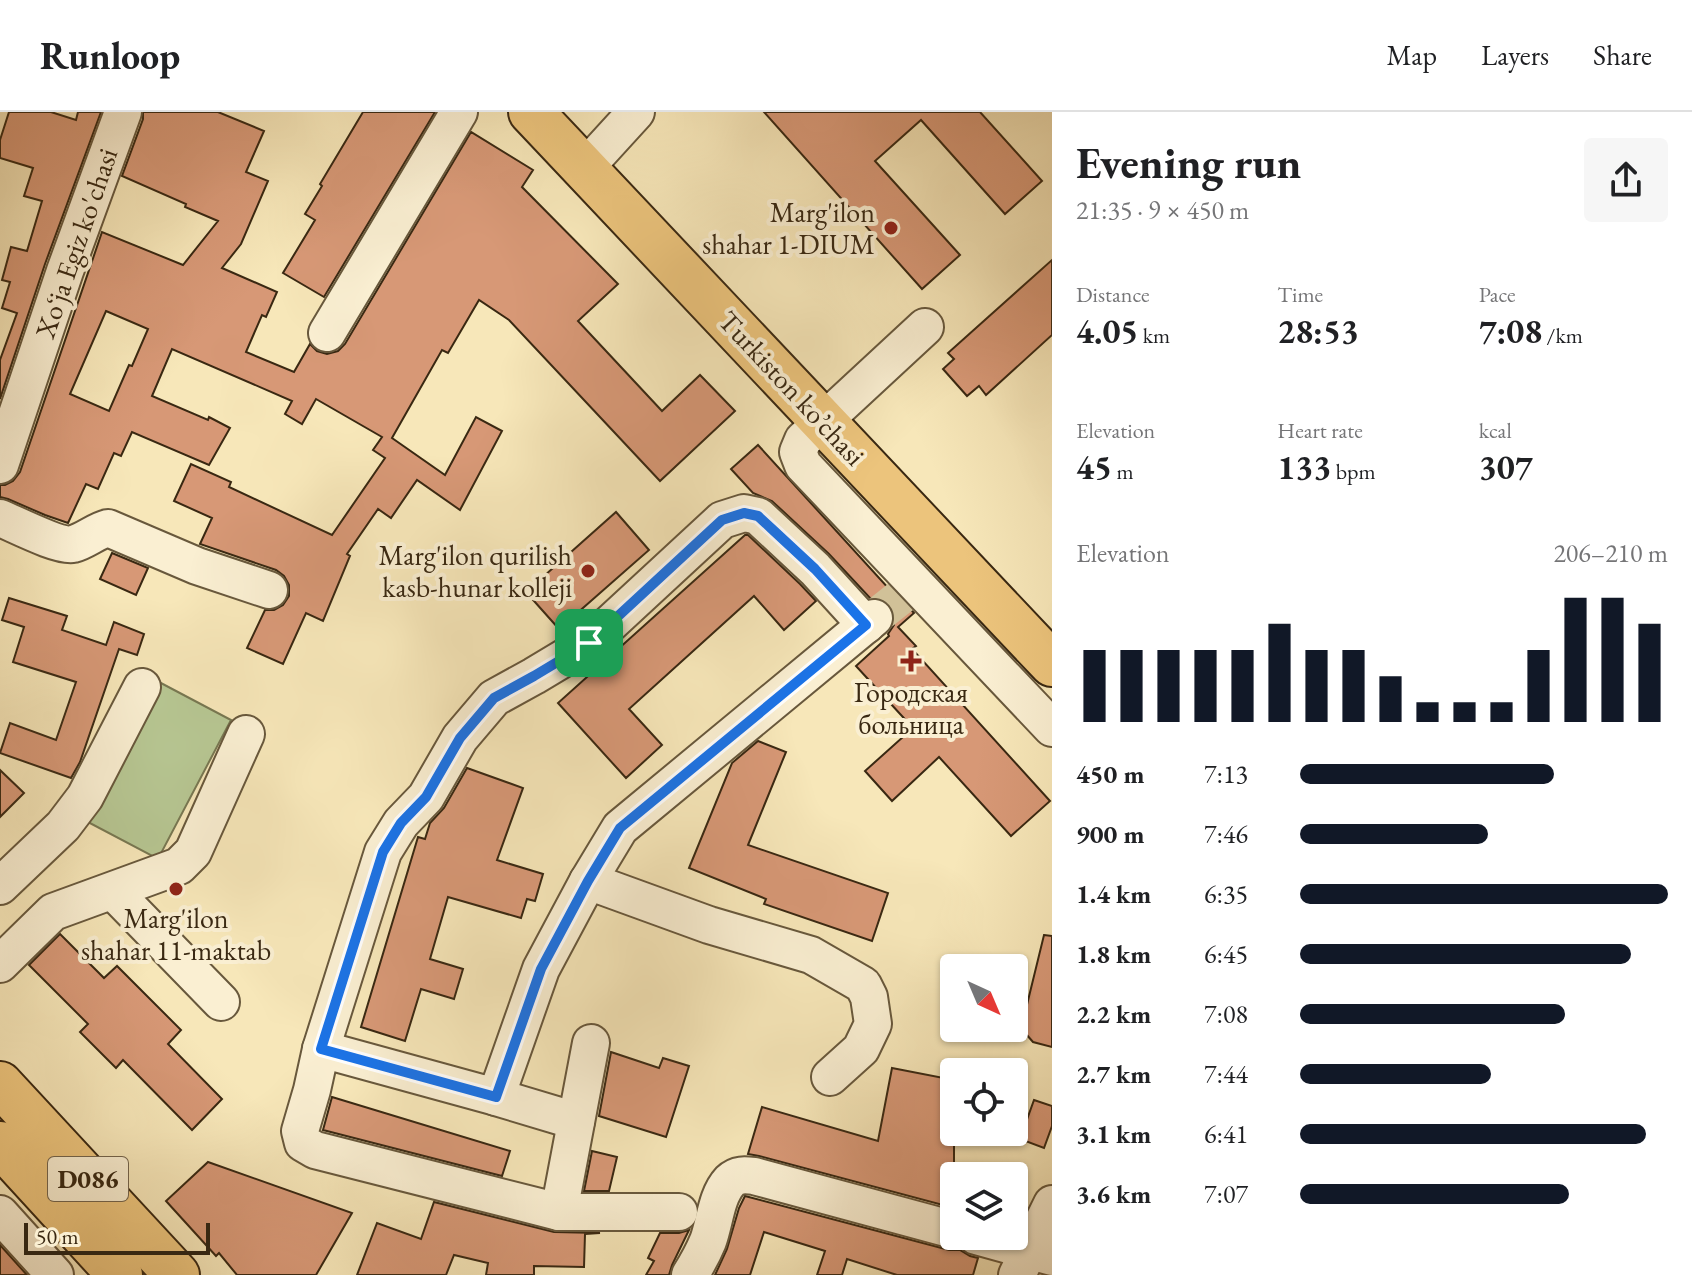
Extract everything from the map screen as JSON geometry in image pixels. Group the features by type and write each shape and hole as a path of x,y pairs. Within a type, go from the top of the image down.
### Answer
{"main road":[{"name":"Turkiston ko’chasi","path":"531,112 1052,664"},
{"name":"D086","path":"0,1084 177,1275"},
{"name":"D086","path":"0,1144 120,1275"}],"street":[{"name":"Xoʻja Egiz ko'chasi","path":"0,465 65,271 123,112"},
{"path":"327,333 459,112"},
{"path":"584,169 636,112"},
{"path":"925,327 803,440 798,452 803,465 910,589 1052,728"},
{"path":"496,1097 541,969 620,828 870,621 758,516 744,513 722,520 589,643 494,698 460,738 426,797 401,823 383,852 321,1049 300,1131 303,1143 315,1150 559,1212 679,1212"},
{"path":"0,518 64,545 76,543 108,528 197,566 269,590"},
{"path":"910,589 948,554"},
{"path":"0,886 63,826 85,797 142,687"},
{"path":"1,962 53,912 179,866 193,852 246,734"},
{"path":"588,881 709,925 811,955 863,985 869,997 873,1024 861,1049 830,1077"},
{"path":"113,891 221,1002"},
{"path":"559,1212 591,1043"},
{"path":"321,1049 576,1121"},
{"path":"690,1275 709,1239 722,1193 738,1175 754,1176 940,1226"},
{"path":"1008,1250 1033,1261 1052,1204"},
{"path":"0,1214 55,1275"}],"green space":[{"path":"159,682 231,720 158,859 86,821"}],"building":[{"path":"9,112 51,112 76,120 78,112 101,112 0,399 0,360 17,313 2,308 10,282 2,280 11,247 27,251 42,201 24,196 33,168 0,158 0,140"},
{"path":"143,112 218,112 264,131 246,172 268,181 241,244 222,268 277,292 266,317 262,315 246,352 294,372 310,344 317,351 327,354 338,351 471,132 533,170 522,187 618,284 578,321 662,411 700,375 735,411 660,481 509,320 479,300 448,353 442,350 392,438 445,475 476,417 502,431 460,510 417,480 391,518 378,509 347,554 350,556 323,621 306,613 283,664 247,648 265,610 274,610 283,605 289,596 289,585 276,570 200,544 212,518 174,501 191,464 231,482 229,487 332,535 385,458 373,450 382,437 316,399 302,424 285,414 292,401 172,349 152,396 230,428 209,465 132,432 121,456 114,453 98,489 86,484 68,523 0,497 0,485 13,481 20,472 102,232 183,265 218,221 122,176","holes":["106,311 148,329 109,411 70,394"]},
{"path":"363,112 435,112 324,297 283,273 315,220 305,214"},
{"path":"764,112 980,112 1042,181 1005,214 921,120 875,161 960,255 922,289"},
{"path":"1052,260 1052,335 986,395 979,386 967,396 943,369 954,359 948,353"},
{"path":"758,445 914,613 898,627 916,646 912,649 1050,801 1011,836 939,757 892,801 865,771 913,728 856,666 889,636 894,625 894,614 890,604 882,599 870,598 829,554 772,501 753,493 731,469"},
{"name":"Marg'ilon qurilish kasb-hunar kolleji","path":"616,512 649,550 559,629 526,592"},
{"path":"745,535 816,601 784,630 754,596 629,709 662,745 626,778 558,703"},
{"path":"112,553 148,568 136,595 100,579"},
{"path":"9,598 67,616 62,630 106,645 114,622 144,634 137,655 119,649 80,762 71,778 0,753 10,723 56,740 76,682 13,662 24,627 2,620"},
{"path":"758,741 786,752 748,845 888,893 872,941 764,904 766,899 689,868 732,763"},
{"path":"467,768 523,788 497,860 543,874 535,901 527,899 521,918 448,897 430,959 463,969 454,999 421,989 405,1041 361,1027 418,837 425,839 430,823 444,808"},
{"path":"0,770 24,793 0,817"},
{"path":"60,934 104,978 117,966 181,1030 168,1044 222,1099 192,1130 123,1060 116,1068 80,1032 88,1024 29,965"},
{"path":"1044,935 1052,936 1052,1047 1033,1042 1028,1036 1028,1001"},
{"path":"611,1052 659,1068 663,1058 689,1066 666,1137 599,1116"},
{"path":"892,1068 940,1077 940,1146 954,1146 954,1162 940,1162 940,1204 748,1154 762,1107 878,1141"},
{"path":"332,1097 510,1151 502,1176 323,1130"},
{"path":"1034,1100 1052,1106 1052,1126 1044,1148 1028,1142 1028,1117"},
{"path":"592,1151 617,1157 609,1191 584,1191"},
{"path":"208,1162 352,1213 316,1275 237,1275 219,1253 216,1256 166,1201"},
{"path":"745,1196 940,1250 960,1250 978,1258 973,1275 897,1275 847,1259 842,1275 817,1275 825,1251 764,1232 750,1275 715,1275 727,1249"},
{"path":"434,1202 554,1232 600,1233 585,1234 584,1267 534,1266 534,1275 486,1275 488,1263 454,1255 446,1275 357,1275 377,1223 421,1239"},
{"path":"689,1230 669,1275 646,1275 654,1261 648,1258 660,1233"},
{"path":"0,1245 27,1275 0,1275"}],"tunnel":[{"path":"874,618 903,595"}],"place":[{"name":"Marg'ilon shahar 1-DIUM","path":"891,228"},
{"name":"Marg'ilon qurilish kasb-hunar kolleji","path":"588,571"},
{"name":"Городская больница","path":"911,661"},
{"name":"Marg'ilon shahar 11-maktab","path":"176,889"}],"route":[{"path":"744,513 758,516 815,569 866,625 620,828 541,969 496,1097 321,1049 383,852 401,823 426,797 460,738 494,698 589,643 722,520 744,513"}]}
